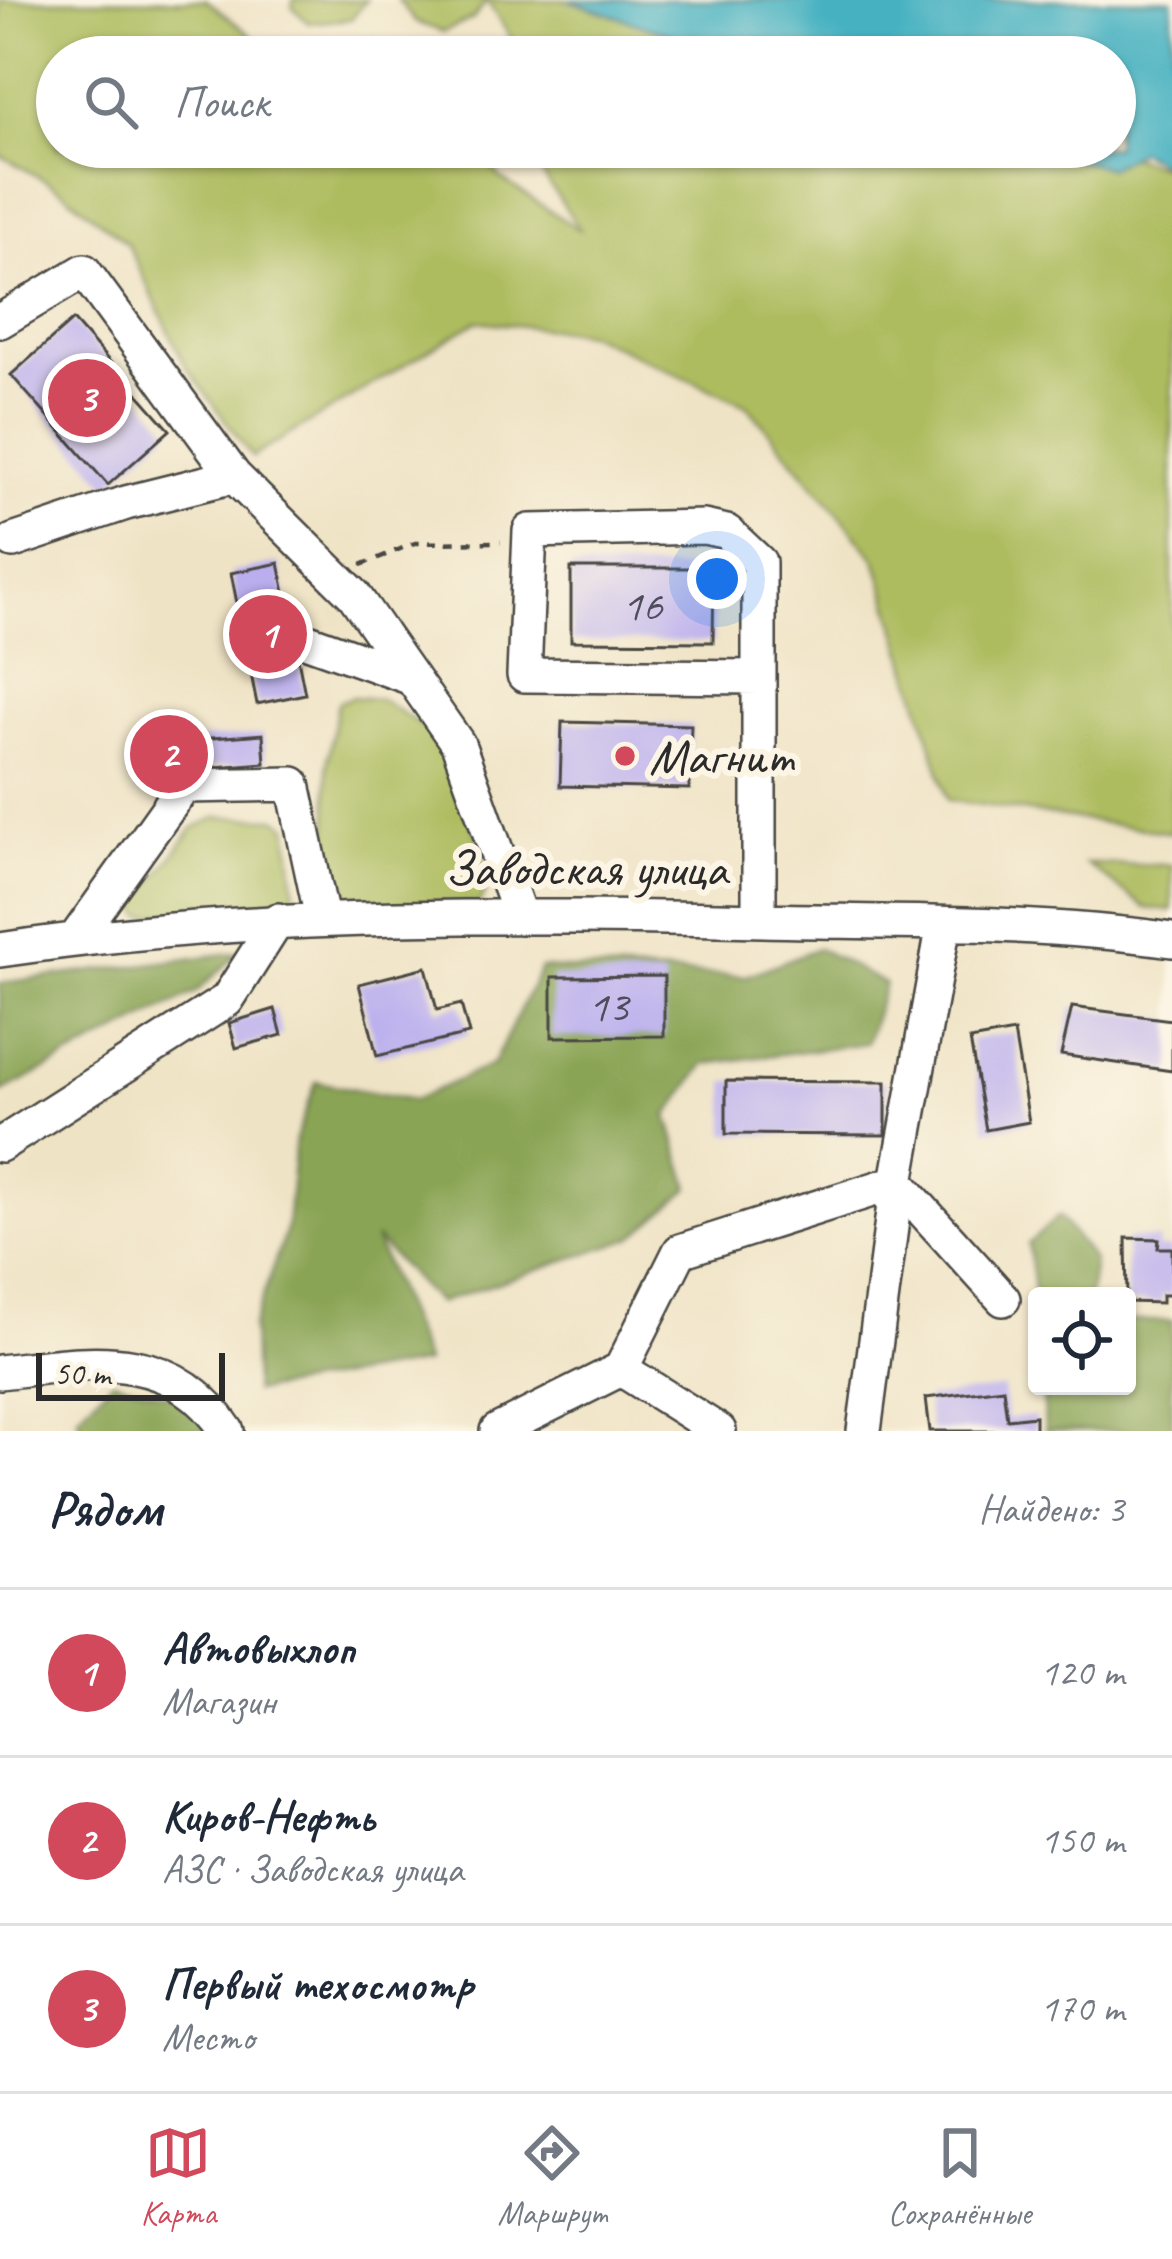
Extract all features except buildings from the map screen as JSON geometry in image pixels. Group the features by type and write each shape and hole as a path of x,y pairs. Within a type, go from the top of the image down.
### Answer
{"street":[{"path":"0,321 84,271 234,476 336,576 458,744 520,916"},
{"path":"13,541 126,503 234,476"},
{"path":"759,677 524,675 530,531 704,527 727,532 759,562 759,677 759,920"},
{"path":"308,641 412,678"},
{"path":"76,939 184,786 293,784 322,918"},
{"name":"Заводская улица","path":"0,950 278,920 520,916 1052,927 1172,940"},
{"path":"0,1145 227,1000 278,920"},
{"path":"864,1431 897,1182 944,924"},
{"path":"897,1182 1003,1299"},
{"path":"496,1431 621,1370 680,1251 897,1182"},
{"path":"0,1372 77,1363 173,1374 227,1431"},
{"path":"621,1370 719,1431"}],"path":[{"path":"336,576 415,543 501,542"}],"green space":[{"path":"0,0 206,0 252,36 36,36 36,168 493,168 500,178 581,231 538,168 1136,168 1136,158 1172,169 1172,833 948,800 876,559 748,406 587,333 477,321 252,457 185,365 127,243 62,190 0,155"},
{"path":"293,0 366,0 351,19 309,23 292,7"},
{"path":"398,0 568,0 675,36 510,36 487,1 473,19 443,32 415,22"},
{"path":"351,697 380,699 432,732 466,801 489,879 480,903 354,906 335,899 330,888 327,765 338,703"},
{"path":"218,817 276,818 288,826 295,890 285,904 142,916 136,906 193,828"},
{"path":"1086,864 1172,865 1172,911 1146,908"},
{"path":"818,948 885,984 866,1043 705,1064 668,1116 690,1188 632,1238 437,1303 375,1238 426,1363 254,1392 252,1328 287,1227 295,1141 316,1082 414,1100 493,1064 541,968 747,976"},
{"path":"240,952 196,992 0,1093 0,983"},
{"path":"1059,1216 1094,1261 1090,1287 1034,1287 1028,1244"},
{"path":"1136,1321 1172,1321 1172,1431 1045,1431 1043,1395 1136,1395"},
{"path":"113,1380 198,1403 212,1431 80,1431 78,1415"}],"water":[{"path":"568,0 1172,0 1172,169 1136,153 1136,36 675,36"}],"place":[{"name":"Первый техосмотр","path":"87,398"},
{"name":"Автовыхлоп","path":"268,634"},
{"name":"Киров-Нефть","path":"169,754"},
{"name":"Магнит","path":"625,756"}]}
